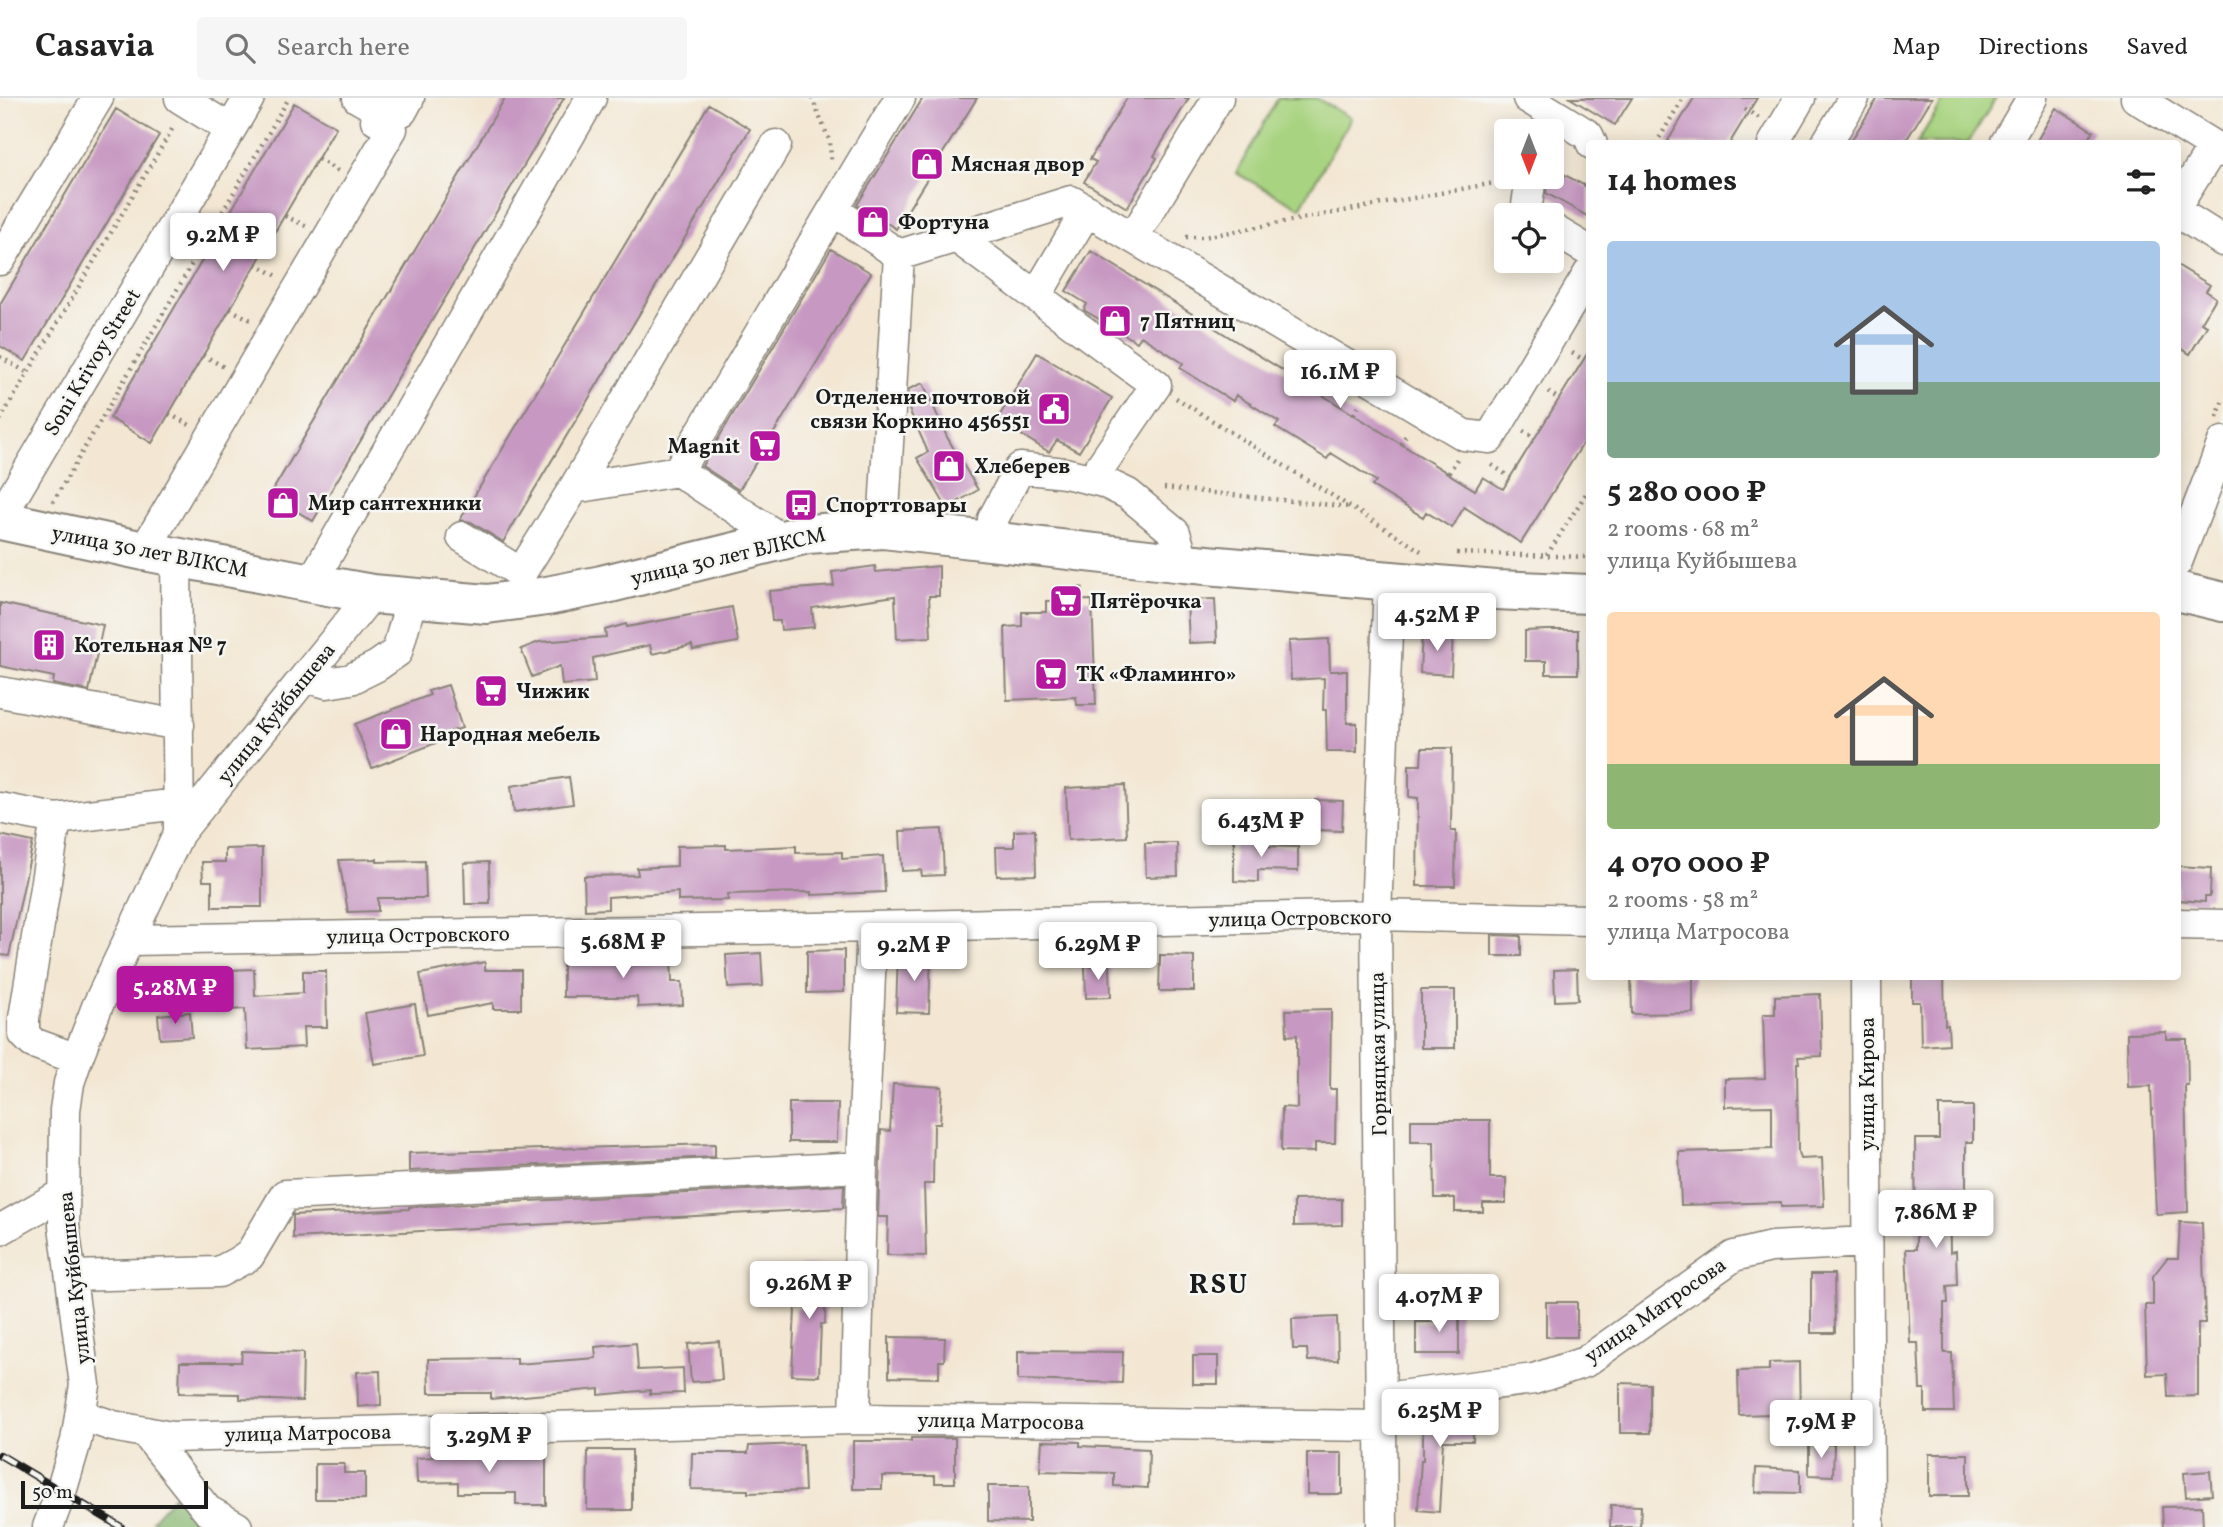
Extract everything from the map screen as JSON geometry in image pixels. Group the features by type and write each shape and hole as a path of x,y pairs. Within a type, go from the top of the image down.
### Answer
{"main road":[{"name":"улица 30 лет ВЛКСМ","path":"0,519 160,554 372,594 487,604 602,585 807,534 883,529 1184,563 1389,582 1586,594"},
{"path":"2181,592 2223,602"}],"street":[{"path":"0,260 97,98"},
{"name":"Soni Krivoy Street","path":"0,519 249,98"},
{"path":"160,554 392,129 376,120 370,105 386,102 402,111 409,98"},
{"path":"311,583 591,98"},
{"path":"678,471 900,98"},
{"path":"1133,238 1218,98"},
{"path":"1528,98 1548,119"},
{"path":"1775,140 1800,98"},
{"path":"1828,140 1854,98"},
{"path":"2007,140 2032,98"},
{"path":"2136,98 2218,149 2181,200"},
{"path":"184,100 230,129"},
{"path":"1564,130 1588,135 1590,140"},
{"path":"462,537 521,573 776,145"},
{"path":"898,254 1071,201 1464,435 1490,438 1586,278"},
{"path":"833,210 898,254"},
{"path":"1036,296 1087,210"},
{"path":"2181,215 2223,241"},
{"path":"1564,236 1586,249"},
{"path":"956,237 1156,385 1091,480"},
{"path":"883,529 898,254"},
{"path":"2181,552 2223,442"},
{"path":"991,541 993,519 1020,468 1065,473 1102,482 1128,494 1175,533 1184,563"},
{"path":"574,488 678,471 783,540"},
{"name":"улица Куйбышева","path":"160,554 179,725 179,818"},
{"name":"Горняцкая улица","path":"1382,1527 1376,915 1389,582"},
{"name":"улица Куйбышева","path":"48,1527 76,1441 85,1385 64,1226 65,1110 69,1083 77,1059 179,818 305,677 372,594"},
{"path":"305,677 327,683 351,679 397,652 412,597"},
{"path":"0,692 179,725"},
{"path":"0,807 56,819 179,818"},
{"path":"56,819 24,1018 24,1034 33,1044 77,1059"},
{"name":"улица Островского","path":"129,940 1376,915 1586,920"},
{"path":"2181,924 2223,925"},
{"path":"855,1419 872,927"},
{"name":"улица Кирова","path":"1866,980 1869,1527"},
{"path":"72,1276 219,1272 249,1256 285,1195 862,1167"},
{"path":"0,1230 64,1193"},
{"name":"улица Матросова","path":"80,1415 113,1426 170,1437 855,1419 1383,1426 1399,1396 1534,1379 1585,1362 1734,1256 1772,1247 1867,1242"},
{"path":"145,1432 207,1510 237,1527"}],"path":[{"path":"64,508 51,505 289,98"},
{"path":"811,98 830,142 833,210"},
{"path":"1658,140 1683,98"},
{"path":"0,420 184,100"},
{"path":"1180,237 1204,237 1494,183"},
{"path":"0,357 28,373"},
{"path":"1156,385 1422,551"},
{"path":"1158,488 1351,507"},
{"path":"1546,556 1586,494"}],"green space":[{"path":"1278,98 1316,98 1351,118 1300,208 1236,173"},
{"path":"1945,98 1996,98 1970,140 1919,140"},
{"path":"175,1495 220,1527 164,1527 152,1520"}],"building":[{"path":"505,98 564,98 313,521 270,495"},
{"path":"923,98 977,98 896,229 857,205"},
{"path":"1127,98 1189,98 1127,208 1084,182 1096,162 1090,159"},
{"path":"1570,98 1632,98 1615,125"},
{"path":"1694,98 1757,98 1731,140 1668,140"},
{"path":"1878,98 1932,98 1906,140 1852,140"},
{"path":"294,103 336,127 152,443 110,418"},
{"path":"709,104 750,129 506,537 503,542 471,522 460,520"},
{"path":"2056,108 2093,131 2087,140 2037,140"},
{"path":"116,109 159,135 25,361 0,346 0,304"},
{"path":"1564,174 1586,186 1586,215 1564,203 1546,193 1547,189 1564,189"},
{"path":"831,249 871,273 739,490 702,466"},
{"path":"1091,251 1475,490 1483,477 1503,489 1586,356 1586,439 1521,543 1464,507 1452,528 1426,512 1423,517 1372,486 1376,481 1331,453 1327,459 1275,427 1279,422 1236,395 1233,401 1180,368 1183,363 1141,336 1137,342 1084,310 1087,304 1066,291"},
{"path":"2181,267 2210,285 2206,291 2216,298 2201,323 2207,326 2190,354 2181,348"},
{"name":"Отделение почтовой связи Коркино 456551","path":"1037,353 1112,398 1079,452 1057,440 1049,452 997,420"},
{"path":"923,383 947,437 978,490 947,508 917,458 928,452 908,407 909,389"},
{"path":"875,566 876,572 939,566 939,596 929,596 931,637 897,639 895,596 812,608 814,627 781,630 780,621 772,621 769,591 834,586 832,572"},
{"path":"1215,599 1217,642 1189,643 1187,600"},
{"name":"ТК «Фламинго»","path":"1092,600 1096,705 1077,705 1076,697 1007,700 1005,627 1022,626 1022,612 1046,612 1046,601"},
{"name":"Котельная № 7","path":"0,603 103,625 89,691 53,684 54,677 0,666"},
{"path":"732,607 738,642 693,650 692,645 652,654 650,645 593,658 595,682 562,685 560,666 532,677 521,649 539,642 606,637 605,630 626,624 627,627"},
{"path":"1578,630 1578,674 1546,674 1546,661 1525,661 1525,631"},
{"path":"1422,632 1453,633 1451,675 1420,673"},
{"path":"1329,639 1330,671 1347,671 1347,723 1357,723 1357,752 1327,752 1326,710 1323,710 1324,678 1291,680 1289,641"},
{"name":"Народная мебель","path":"448,685 462,728 434,737 436,743 372,768 355,724 430,695 428,691"},
{"path":"1422,748 1452,748 1451,831 1456,831 1455,886 1417,886 1418,798 1409,797 1409,765 1421,765"},
{"path":"569,777 573,804 514,812 511,786"},
{"path":"1125,785 1127,837 1068,840 1066,788"},
{"path":"1315,800 1343,801 1342,831 1314,830"},
{"path":"942,829 944,875 922,876 921,870 902,871 900,831"},
{"path":"1035,830 1036,875 997,876 996,847 1014,847 1014,831"},
{"path":"0,835 33,842 9,956 0,955"},
{"path":"1234,837 1258,837 1258,846 1298,847 1298,871 1258,870 1258,882 1234,881"},
{"path":"1145,843 1177,843 1178,876 1146,877"},
{"path":"726,845 726,849 796,846 796,853 842,852 842,859 883,856 885,892 727,894 728,900 678,901 678,892 608,897 608,909 585,910 584,876 638,875 637,868 677,866 677,846"},
{"path":"262,848 262,907 212,907 212,881 203,881 202,862 225,862 225,849"},
{"path":"377,859 377,862 425,861 426,898 378,898 378,911 348,912 339,860"},
{"path":"489,862 490,904 465,904 464,863"},
{"path":"2181,866 2211,868 2210,897 2205,897 2205,902 2181,900"},
{"path":"1492,935 1521,936 1521,956 1492,956"},
{"path":"1131,938 1131,953 1111,953 1111,939"},
{"path":"844,950 844,992 807,993 807,951"},
{"path":"898,952 931,953 929,1013 896,1012"},
{"path":"761,953 763,986 728,988 726,955"},
{"path":"1160,955 1194,956 1194,991 1159,991"},
{"path":"563,957 603,957 603,960 671,957 672,982 682,982 683,1005 638,1007 637,997 563,997"},
{"path":"485,962 485,970 521,970 521,1009 493,1009 493,1003 428,1015 420,974"},
{"path":"1085,966 1110,966 1111,997 1086,998"},
{"path":"254,969 255,996 303,993 303,971 326,971 327,1027 303,1027 304,1047 247,1050 245,1009 230,1010 230,998 214,999 213,977 228,977 228,970"},
{"path":"1577,969 1578,1000 1555,1001 1554,970"},
{"path":"1631,980 1693,980 1693,1013 1632,1014"},
{"path":"1912,980 1944,980 1945,1025 1948,1025 1949,1044 1921,1046 1920,1002 1912,1002"},
{"path":"1421,990 1455,990 1455,1048 1421,1048"},
{"path":"1820,994 1822,1056 1798,1057 1797,1063 1798,1152 1800,1159 1822,1158 1824,1206 1781,1207 1781,1202 1681,1205 1679,1152 1772,1149 1772,1106 1725,1107 1725,1079 1765,1078 1763,1014 1775,1014 1775,996"},
{"path":"415,1004 423,1056 374,1064 365,1013"},
{"path":"1331,1009 1330,1089 1336,1089 1335,1143 1315,1143 1315,1152 1281,1151 1282,1107 1297,1108 1297,1035 1287,1036 1286,1010"},
{"path":"190,1012 192,1037 160,1039 158,1015"},
{"path":"2166,1032 2166,1039 2187,1039 2188,1085 2185,1085 2188,1212 2156,1214 2151,1086 2128,1087 2127,1033"},
{"path":"893,1084 942,1087 940,1124 934,1124 933,1184 924,1184 926,1256 887,1255 888,1217 878,1217 881,1130 890,1131"},
{"path":"789,1103 838,1103 837,1142 789,1142"},
{"path":"1939,1106 1973,1106 1973,1142 1966,1142 1966,1190 1949,1191 1950,1252 1956,1251 1957,1285 1947,1286 1948,1303 1944,1303 1944,1353 1952,1353 1954,1412 1925,1412 1925,1389 1920,1389 1918,1343 1910,1343 1906,1249 1916,1249 1915,1139 1939,1139"},
{"path":"1411,1120 1490,1120 1490,1178 1506,1178 1506,1203 1483,1203 1483,1212 1455,1212 1455,1198 1435,1198 1434,1142 1411,1142"},
{"path":"715,1144 715,1157 409,1171 409,1153"},
{"path":"844,1185 843,1208 293,1238 293,1215"},
{"path":"1342,1199 1342,1225 1294,1226 1294,1200"},
{"path":"2180,1222 2202,1223 2205,1323 2198,1323 2198,1396 2168,1397 2167,1374 2147,1375 2145,1305 2153,1305 2153,1276 2167,1258 2178,1258"},
{"path":"800,1266 826,1266 825,1324 821,1324 819,1376 792,1375 795,1308 800,1308"},
{"path":"1811,1274 1834,1274 1835,1333 1811,1333"},
{"path":"1546,1302 1577,1302 1577,1337 1546,1337"},
{"path":"1437,1310 1459,1310 1459,1354 1416,1354 1416,1322 1437,1322"},
{"path":"1337,1317 1338,1360 1308,1361 1307,1349 1293,1349 1292,1319"},
{"path":"889,1337 945,1338 944,1361 939,1361 939,1378 889,1377"},
{"path":"719,1341 722,1380 691,1382 688,1344"},
{"path":"636,1343 638,1370 683,1368 684,1393 650,1394 650,1390 599,1395 599,1389 491,1399 491,1393 429,1393 428,1359 517,1358 517,1364 596,1358 595,1347"},
{"path":"242,1351 303,1353 302,1401 240,1399 240,1394 179,1393 180,1362 241,1362"},
{"path":"1018,1351 1123,1352 1122,1383 1018,1380"},
{"path":"1193,1356 1218,1356 1218,1384 1193,1384"},
{"path":"1799,1362 1800,1413 1739,1415 1738,1371 1769,1370 1769,1363"},
{"path":"380,1371 381,1405 358,1407 357,1372"},
{"path":"1620,1383 1650,1384 1650,1433 1620,1433"},
{"path":"1440,1408 1474,1409 1473,1441 1443,1441 1439,1512 1418,1510 1423,1460 1423,1411"},
{"path":"911,1438 955,1438 955,1483 935,1483 935,1476 882,1476 882,1489 853,1489 853,1441 911,1441"},
{"path":"1042,1441 1080,1442 1080,1446 1149,1449 1148,1488 1114,1486 1114,1473 1040,1471"},
{"path":"803,1444 805,1491 748,1493 748,1490 691,1489 692,1453 748,1453 749,1446"},
{"path":"1809,1444 1834,1444 1833,1476 1809,1475"},
{"path":"588,1450 632,1450 632,1510 587,1510"},
{"path":"1307,1453 1342,1453 1342,1494 1307,1494"},
{"path":"433,1454 546,1454 546,1505 516,1505 516,1493 458,1493 458,1482 417,1483 416,1458 433,1457"},
{"path":"1929,1454 1968,1454 1968,1496 1929,1496"},
{"path":"315,1464 344,1464 344,1473 365,1473 365,1499 315,1499"},
{"path":"1756,1468 1800,1470 1800,1493 1755,1492"},
{"path":"2210,1471 2212,1495 2186,1497 2184,1473"},
{"path":"988,1486 1029,1486 1029,1522 988,1521"},
{"path":"1611,1505 1641,1506 1640,1527 1610,1527"},
{"path":"2202,1506 2203,1527 2163,1527 2162,1507"}],"railway":[{"path":"0,1455 121,1527"}],"place":[{"name":"Мясная двор","path":"927,164"},
{"name":"Фортуна","path":"873,222"},
{"name":"7 Пятниц","path":"1115,321"},
{"name":"Отделение почтовой связи Коркино 456551","path":"1054,409"},
{"name":"Magnit","path":"765,446"},
{"name":"Хлеберев","path":"949,466"},
{"name":"Мир сантехники","path":"283,503"},
{"name":"Спорттовары","path":"801,505"},
{"name":"Пятёрочка","path":"1066,601"},
{"name":"Котельная № 7","path":"49,645"},
{"name":"ТК «Фламинго»","path":"1051,674"},
{"name":"Чижик","path":"491,691"},
{"name":"Народная мебель","path":"396,734"}],"district":[{"name":"RSU","path":"1219,1283"}]}
